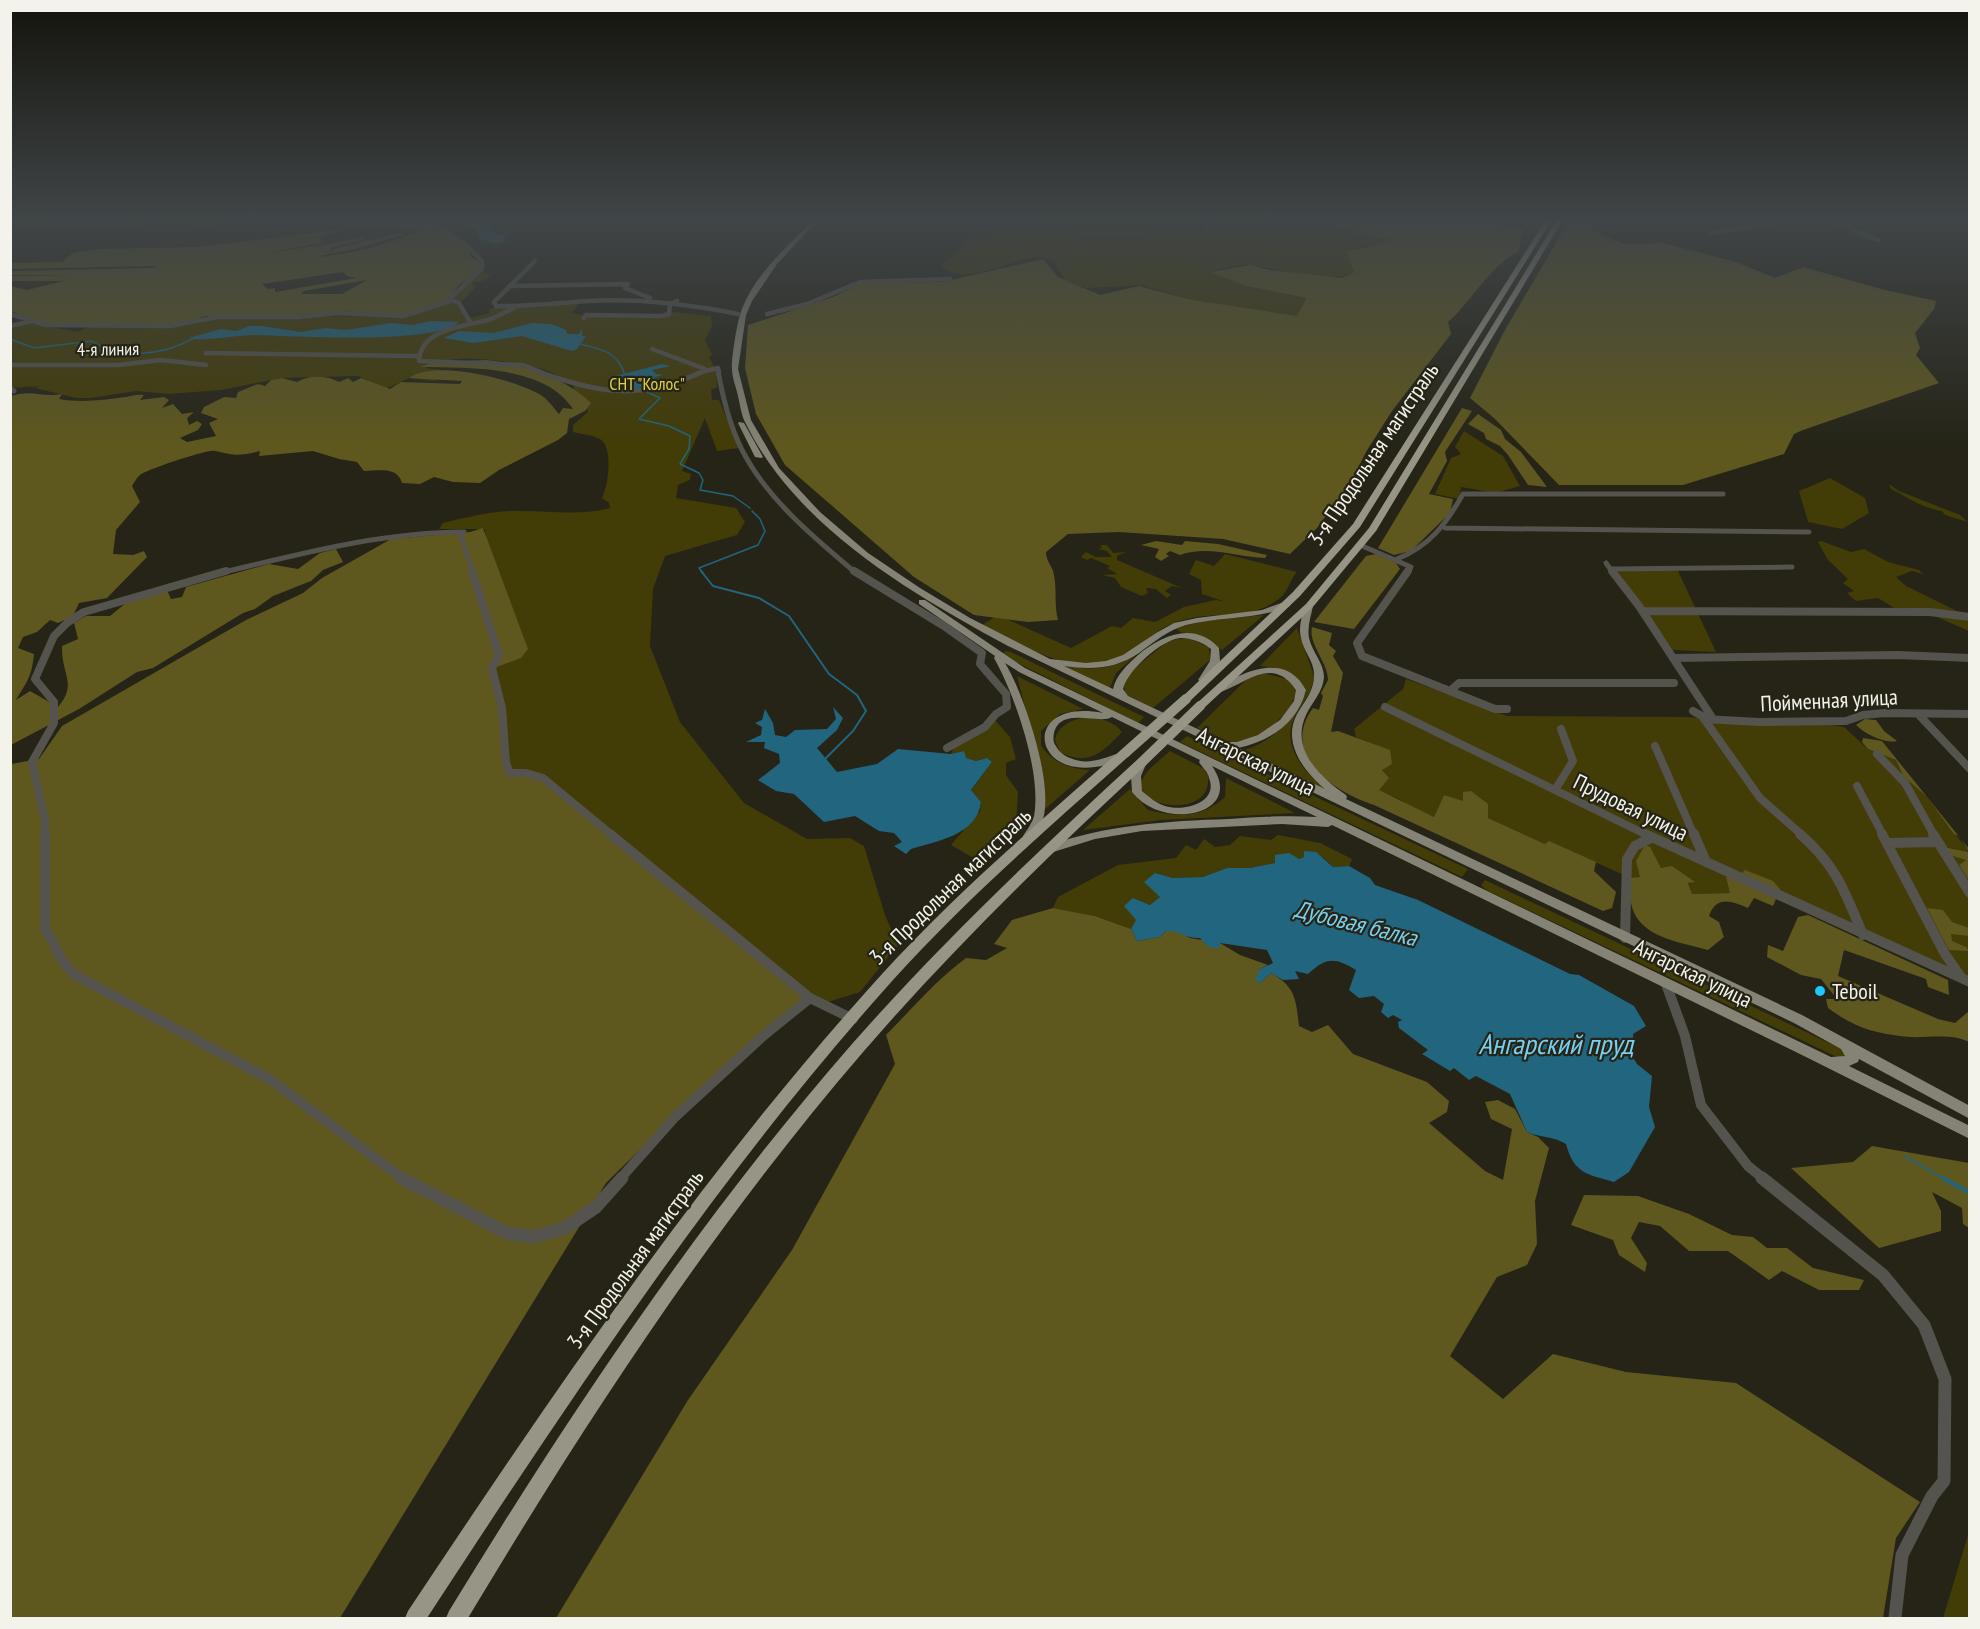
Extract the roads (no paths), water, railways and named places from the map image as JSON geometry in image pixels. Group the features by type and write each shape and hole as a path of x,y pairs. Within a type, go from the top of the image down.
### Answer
{"highway":[{"name":"3-я Продольная магистраль","path":"415,1618 510,1474 647,1275 769,1118 888,977 1017,847 1186,699 1291,602 1323,569 1364,516 1503,294"},
{"name":"3-я Продольная магистраль","path":"456,1618 534,1487 671,1286 788,1133 857,1048 1038,858 1309,606 1386,510 1515,294"}],"main road":[{"name":"Ангарская улица","path":"750,294 738,314 732,332 729,372 739,418 762,462 795,503 827,533 995,654 1125,722 1474,889 1970,1133"},
{"name":"Ангарская улица","path":"754,294 743,313 734,345 735,373 744,412 768,459 816,514 859,549 938,603 1011,644 1136,706 1841,1041 1970,1113"},
{"path":"1017,847 1032,831 1039,818 1037,779 1013,684 992,650 995,644 1011,644 1046,659 1076,665 1099,666 1123,659 1180,623 1266,611 1291,602"},
{"path":"1309,606 1304,623 1305,638 1319,675 1313,697 1299,720 1297,734 1299,749 1317,777 1367,814"},
{"path":"1136,706 1118,689 1120,677 1166,640 1176,636 1205,641 1216,651 1211,669 1186,699"},
{"path":"1200,706 1240,676 1255,671 1287,675 1301,690 1298,703 1293,710 1257,742 1235,746 1210,740"},
{"path":"1125,722 1097,715 1074,714 1056,722 1048,736 1054,752 1074,763 1102,764 1125,753"},
{"path":"1142,762 1135,786 1142,799 1162,810 1189,812 1206,804 1215,794 1216,777 1200,758"},
{"path":"1038,858 1048,850 1084,836 1161,826 1301,820 1332,824 1354,832"},
{"path":"1474,889 1484,871"},
{"path":"1811,1053 1838,1062 1850,1060 1853,1055 1841,1041"}],"street":[{"path":"450,301 453,294"},
{"path":"502,294 495,302 496,306 514,308 588,301 677,302 738,314"},
{"path":"638,294 646,298 674,299 677,302"},
{"path":"767,314 833,294"},
{"path":"10,314 54,326 170,326 217,317 298,317 338,313 404,315 450,301 459,303 470,322"},
{"path":"588,301 578,310 585,316 662,316 669,314 670,304 677,302"},
{"path":"514,308 489,319 470,322 428,340 421,347 419,361 522,365 544,371 575,385 621,393 677,382 705,369 715,367 719,370 722,394 746,458 769,490 799,522 869,582 944,626 982,653 980,664 1006,694 1007,707 996,714 985,727 947,748"},
{"path":"10,326 33,321"},
{"path":"652,349 705,369"},
{"path":"206,353 350,353 418,356"},
{"name":"4-я линия","path":"10,365 118,365 161,360 206,365"},
{"path":"1397,559 1413,553 1445,528 1463,494 1723,494"},
{"path":"1445,528 1809,532"},
{"path":"810,998 763,1036 675,1117 596,1207 565,1228 534,1237 507,1233 404,1180 271,1080 73,974 62,960 45,928 45,821 32,762 54,723 54,702 35,679 54,636 85,612 129,597 183,585 196,578 338,545 419,532 464,531 461,536 499,655 492,668 502,708 510,773 526,773 543,778 810,998 852,1019"},
{"path":"1360,545 1397,559 1411,567 1357,643 1362,656 1495,709 1507,709"},
{"path":"1792,567 1609,566 1674,657 1709,718 1760,798 1820,851 1837,874 1863,935"},
{"path":"1642,611 1744,608 1881,612 1944,611 1970,617"},
{"path":"1674,657 1898,655 1970,658"},
{"path":"1450,691 1459,683 1674,683"},
{"name":"Прудовая улица","path":"1385,707 1637,828 1651,838 1965,980"},
{"name":"Пойменная улица","path":"1693,711 1709,718 1758,722 1846,721 1863,715 1970,714"},
{"path":"1918,714 1970,769"},
{"path":"1555,790 1573,761 1561,729"},
{"path":"1655,746 1706,862"},
{"path":"1877,754 1894,767 1924,810 1937,842 1970,892"},
{"path":"1857,786 1946,954 1965,980"},
{"path":"1625,938 1627,859 1635,846 1651,838"},
{"path":"1887,843 1937,842"},
{"path":"1666,984 1685,1036 1701,1105 1748,1166 1883,1275 1924,1325 1945,1379 1944,1481 1932,1496 1902,1555 1894,1618"}],"water":[{"path":"431,321 459,322 445,329 422,334 393,336 253,335 189,338 221,329 236,331 249,326 301,332 325,328 347,330 390,323 413,325"},
{"path":"532,323 552,324 566,330 567,334 579,334 582,329 582,336 586,336 577,349 572,351 522,336 474,343 444,338 459,331 494,333"},
{"path":"662,364 670,366 652,370 656,374 664,375 654,377 659,382 671,382 642,388 629,388 616,384 617,381 608,378"},
{"path":"833,707 843,718 837,730 817,748 837,772 877,764 898,749 951,754 964,751 966,758 976,761 987,758 992,762 971,790 981,802 972,822 954,835 911,849 906,854 894,846 902,842 894,833 879,831 855,816 824,822 794,794 776,791 758,780 780,763 779,754 764,748 765,742 746,742 761,735 762,727 755,723 762,720 765,709 773,723 775,735 786,737 795,730 827,729 836,719"},
{"name":"Ангарский пруд","path":"1304,851 1316,852 1333,867 1349,866 1370,878 1375,885 1418,900 1570,974 1579,975 1634,1006 1646,1026 1633,1034 1634,1046 1629,1051 1637,1064 1652,1076 1649,1107 1655,1127 1629,1172 1614,1182 1589,1174 1573,1161 1566,1144 1527,1132 1510,1094 1476,1076 1469,1080 1454,1068 1450,1071 1422,1054 1428,1050 1399,1028 1398,1022 1402,1020 1393,1015 1388,1018 1381,1012 1384,1004 1374,996 1359,998 1349,990 1356,970 1349,966 1331,961 1320,964 1308,974 1295,971 1299,979 1283,980 1271,973 1260,983 1255,980 1260,969 1273,963 1267,950 1220,943 1219,949 1207,946 1200,938 1171,931 1166,931 1160,937 1137,941 1131,929 1136,920 1124,906 1133,898 1150,905 1160,897 1144,882 1155,873 1173,878 1203,877 1227,868 1250,868 1275,863 1275,855 1289,853 1299,859 1304,857"}],"waterway":[{"name":"Дубовая балка","path":"10,339 34,348 92,341 103,347 129,353 155,352 192,339"},
{"name":"Дубовая балка","path":"580,344 602,350 613,356 625,375"},
{"name":"Дубовая балка","path":"647,392 660,398 639,419 669,426 690,436 689,449 680,464 699,473 703,480 700,490 733,496 750,508"},
{"name":"Дубовая балка","path":"703,573 699,568 758,545 765,531 760,519 752,511"},
{"name":"Дубовая балка","path":"701,571 713,586 759,598 789,616 829,674 857,695 866,711 853,731 825,759"},
{"name":"Дубовая балка","path":"1904,1156 1945,1179"},
{"name":"Дубовая балка","path":"1943,1178 1970,1193"}],"place":[{"name":"Teboil","path":"1820,991"}],"park label":[{"name":"СНТ \"Колос\"","path":"647,383"}]}
